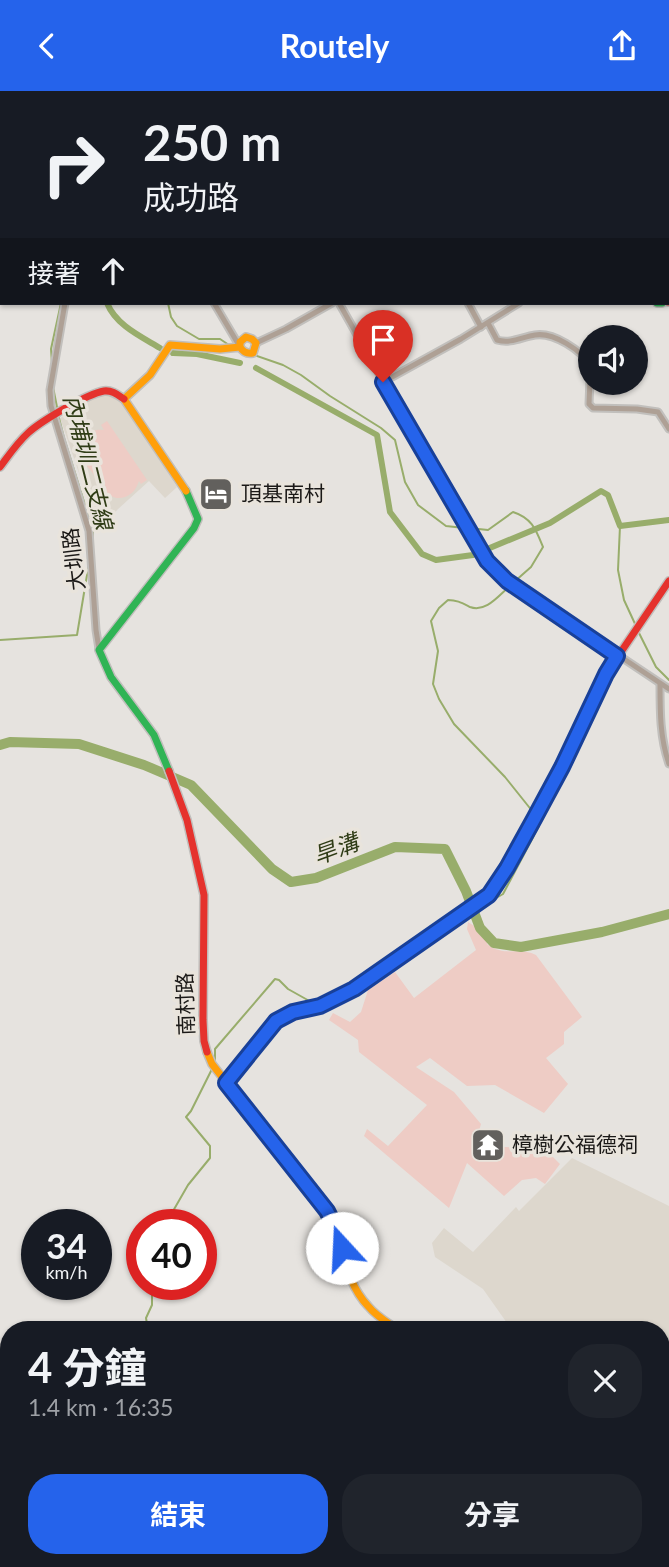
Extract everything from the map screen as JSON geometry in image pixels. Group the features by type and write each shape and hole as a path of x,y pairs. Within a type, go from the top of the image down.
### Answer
{"street":[{"name":"大圳路","path":"65,305 50,390 53,416 89,531 99,650"},
{"path":"215,305 240,347 244,352 253,353 256,343 246,337 240,342 240,347"},
{"path":"256,343 328,305"},
{"path":"340,305 487,561 507,581 669,689"},
{"path":"469,305 481,327"},
{"path":"383,382 516,305"},
{"path":"488,323 497,340 503,342 540,334 553,337 578,352"},
{"path":"124,400 150,375 170,345 220,349 240,347"},
{"path":"0,467 36,426 100,391 111,391 124,400 181,482 198,519 194,528 99,650"},
{"path":"589,395 589,404 593,408 658,412 669,429"},
{"path":"226,1083 276,1021 293,1012 320,1006 354,989 489,895 499,882 562,767 606,674 669,581"},
{"name":"南村路","path":"99,650 111,677 154,735 167,762 187,820 204,895 204,1041 208,1058 327,1211 356,1291 366,1305 386,1321"},
{"path":"660,684 662,745 669,764"}],"shaded area":[{"path":"107,394 119,398 177,487 165,498 149,481 118,509 99,531 60,418 98,396"},
{"path":"107,421 147,480 141,484 139,481 134,491 125,497 109,495 80,453 81,443 86,435 104,430 101,425"},
{"path":"468,922 487,934 487,944 494,948 536,955 582,1017 564,1032 564,1044 546,1058 568,1084 544,1113 495,1085 467,1086 430,1058 416,1067 454,1092 481,1124 475,1145 482,1150 487,1146 545,1149 560,1164 545,1184 536,1178 522,1180 504,1196 467,1163 449,1208 364,1136 367,1129 388,1146 427,1105 359,1052 358,1040 329,1020 333,1013 350,1022 361,1012 368,990 395,972 414,998 476,950 467,929"},
{"path":"572,1158 669,1206 669,1321 506,1321 483,1289 435,1257 432,1243 444,1228 473,1252 516,1207 519,1211"}],"waterway":[{"name":"內埔圳二支線","path":"52,364 51,349 61,305"},
{"path":"108,305 122,324 160,348"},
{"path":"168,305 171,317 177,326 199,339 220,339 229,345"},
{"path":"173,353 197,354 240,363"},
{"path":"254,355 283,365 301,375 381,428 395,440 405,482 418,505 446,526 464,528"},
{"path":"256,368 377,435 390,512 422,554 436,560 473,555 550,523 601,491 608,495 620,526 669,520"},
{"name":"內埔圳二支線","path":"53,387 58,412"},
{"name":"內埔圳二支線","path":"59,418 93,531 92,540"},
{"path":"469,528 488,530 513,512 532,525 543,547 531,567 514,582"},
{"path":"620,526 618,570 624,600 636,626"},
{"name":"內埔圳二支線","path":"0,640 77,635 89,563"},
{"path":"510,586 481,608 448,600 439,608 431,621 438,651 433,684 454,724 505,777 533,812"},
{"path":"638,631 656,667 669,680"},
{"name":"旱溝","path":"0,745 10,742 79,744 144,765 191,785 272,869 291,882 316,878 395,847 445,849 466,891 480,928 494,943 521,947 602,932 669,914"},
{"path":"321,1008 329,1010 503,894 539,826 537,816"},
{"path":"215,1062 215,1049 275,979 313,1003"},
{"path":"174,1209 188,1185 210,1158 210,1146 186,1117 213,1067"},
{"path":"146,1321 152,1300"}],"traffic: fast":[{"path":"169,771 154,735 111,677 99,650 194,528 198,519 186,491"}],"traffic: slow":[{"path":"186,491 124,399 150,375 170,345 220,349 240,347 245,352 253,353 256,343 246,337 240,342 240,347"},
{"path":"226,1083 276,1021 293,1012 320,1006 354,989 489,895 546,797"},
{"path":"207,1052 212,1064 327,1211 354,1285 375,1313 386,1321"}],"traffic: jam":[{"path":"0,467 28,433 64,409 104,391 124,399"},
{"path":"546,797 606,674 669,581"},
{"path":"169,771 187,820 204,895 203,1020 207,1052"}],"place":[{"name":"頂基南村","path":"216,494"},
{"name":"樟樹公福德祠","path":"488,1145"}],"route":[{"path":"342,1248 327,1211 226,1083 276,1021 293,1012 320,1006 354,989 489,895 507,868 562,767 617,656 507,581 487,561 383,382"}]}
